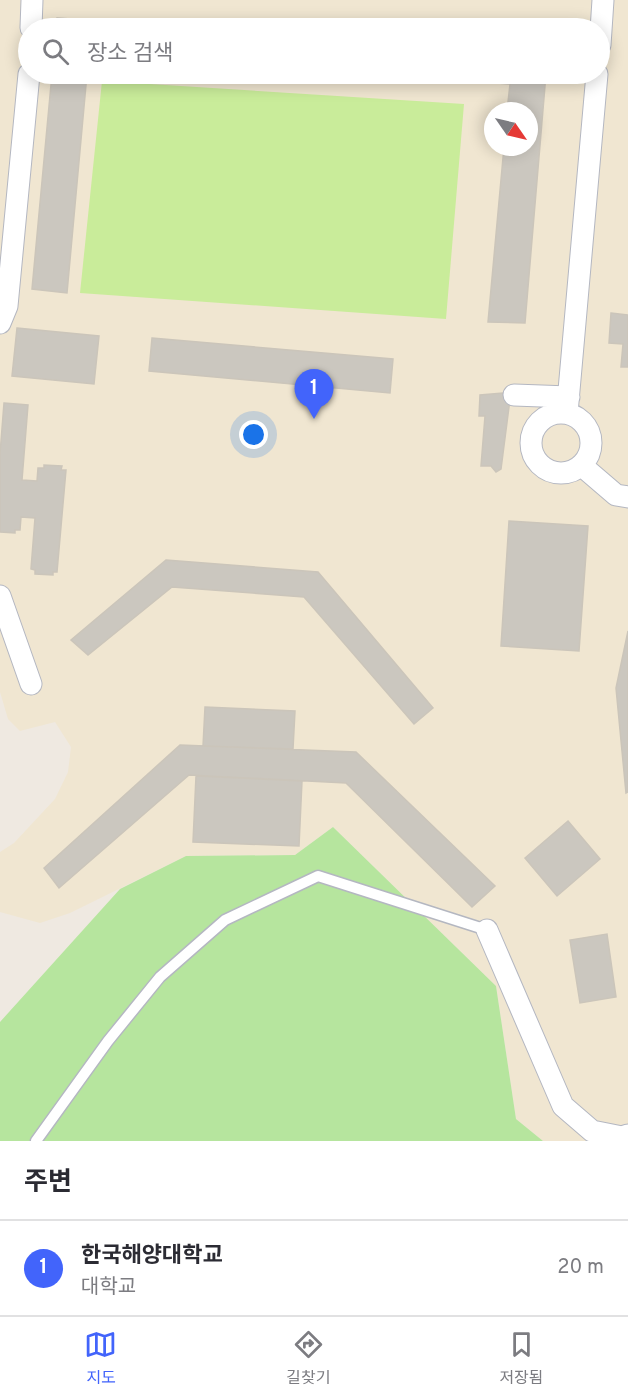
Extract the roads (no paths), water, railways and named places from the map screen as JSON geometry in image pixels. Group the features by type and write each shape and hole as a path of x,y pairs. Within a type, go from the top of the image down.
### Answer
{"street":[{"path":"31,18 32,0"},
{"path":"602,18 603,0"},
{"path":"0,323 8,306 28,84"},
{"path":"568,405 540,421 531,439 531,449 535,459 550,472 571,472 581,465 591,450 589,431 568,405 596,84"},
{"path":"514,395 568,405"},
{"path":"581,465 615,495 628,497"},
{"path":"0,596 32,684"},
{"path":"488,930 563,1106 592,1131 622,1137 628,1135"}],"lane":[{"path":"36,1141 108,1041 160,977 225,920 307,881 318,876 488,930"}],"place":[{"name":"한국해양대학교","path":"314,419"}]}
